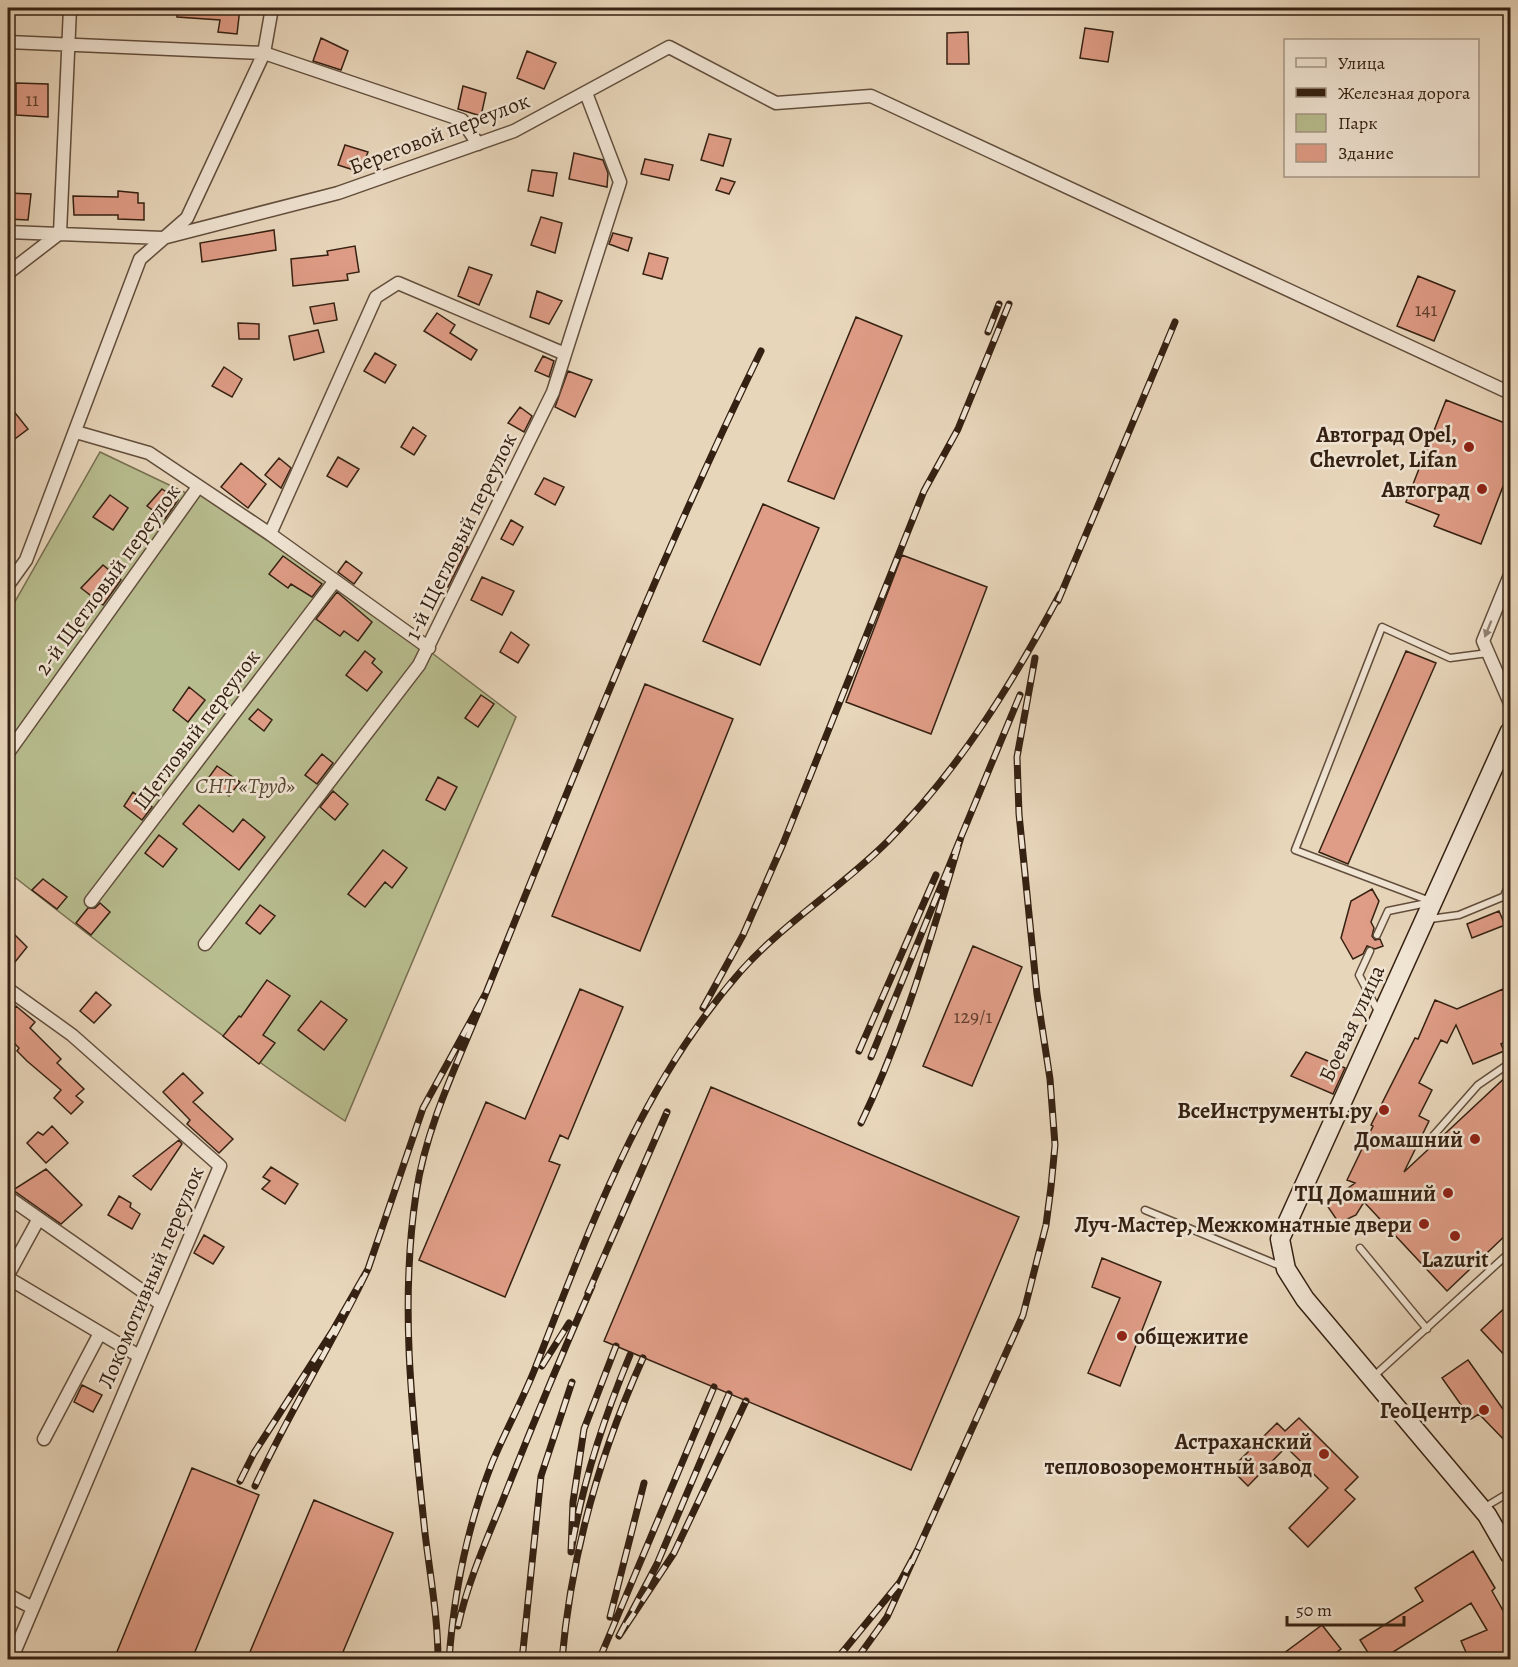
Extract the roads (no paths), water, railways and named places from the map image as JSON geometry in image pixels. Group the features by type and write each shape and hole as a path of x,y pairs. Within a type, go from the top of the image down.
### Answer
{"main road":[{"name":"Боевая улица","path":"1509,740 1280,1239 1286,1269 1305,1299 1482,1509 1510,1555"}],"street":[{"path":"8,273 60,232 70,8"},
{"path":"8,585 26,560 140,259 187,218 264,53 272,8"},
{"path":"8,42 264,53 462,120 478,144"},
{"name":"Береговой переулок","path":"164,238 338,193 514,131 669,47 776,103 871,96 1510,393"},
{"name":"1-й Щегловый переулок","path":"205,944 429,648 553,392 620,182 586,93"},
{"path":"8,232 60,232 164,238"},
{"path":"270,534 376,297 398,283 565,354"},
{"path":"76,432 149,453 270,534 429,648"},
{"name":"2-й Щегловый переулок","path":"8,753 198,487"},
{"path":"1510,575 1483,641 1510,703"},
{"name":"Щегловый переулок","path":"91,901 334,582"},
{"name":"Локомотивный переулок","path":"8,989 72,1035 220,1166 11,1659"},
{"path":"8,1197 38,1221 161,1304"},
{"path":"38,1221 8,1276 139,1356"},
{"path":"44,1439 100,1333"},
{"path":"8,1595 33,1608"}],"lane":[{"path":"1434,902 1295,850 1382,627 1450,658 1488,653"},
{"path":"1426,919 1459,915 1507,895 1510,882"},
{"path":"1377,935 1388,911 1434,902"},
{"path":"1370,951 1359,975 1381,1016"},
{"path":"1433,1136 1478,1085 1510,1063"},
{"path":"1145,1210 1286,1269"},
{"path":"1360,1248 1427,1329"},
{"path":"1372,1377 1510,1252"},
{"path":"1482,1509 1510,1492"}],"railway":[{"path":"988,332 999,304"},
{"path":"703,1008 743,935 783,844 924,491 958,429 1009,304"},
{"path":"1058,601 1175,322"},
{"path":"486,993 652,589 761,351"},
{"path":"449,1660 454,1609 463,1560 475,1511 492,1463 524,1395 575,1265 620,1162 673,1063 705,1016 758,953 870,858 914,813 938,784 983,724 1023,660 1060,594"},
{"path":"918,1549 1023,1315 1046,1225 1051,1187 1055,1145 1050,1079 1037,994 1019,814 1017,757 1035,658"},
{"path":"961,837 1020,695"},
{"path":"861,1123 904,1018 961,837 871,1057"},
{"path":"859,1051 936,875"},
{"path":"368,1269 423,1108 486,993 436,1117 421,1168 411,1236 408,1321 412,1406 435,1612 438,1660"},
{"path":"588,1293 667,1112"},
{"path":"240,1481 254,1453 332,1332 368,1269 255,1486"},
{"path":"458,1626 485,1544 592,1286"},
{"path":"542,1366 569,1323"},
{"path":"616,1346 584,1429 573,1502 571,1552 594,1452 630,1355"},
{"path":"562,1660 572,1582 590,1505 613,1430 643,1358"},
{"path":"522,1660 541,1476 572,1382"},
{"path":"599,1660 714,1387"},
{"path":"729,1394 657,1564 619,1636 674,1553 746,1401"},
{"path":"610,1617 644,1483"},
{"path":"836,1660 900,1582 918,1549 887,1617 856,1660"}],"place":[{"name":"Автоград Opel, Chevrolet, Lifan","path":"1469,447"},
{"name":"Автоград","path":"1482,489"},
{"name":"ВсеИнструменты.ру","path":"1384,1110"},
{"name":"Домашний","path":"1475,1139"},
{"name":"ТЦ Домашний","path":"1448,1193"},
{"name":"Луч-Мастер, Межкомнатные двери","path":"1424,1224"},
{"name":"Lazurit","path":"1455,1236"},
{"name":"общежитие","path":"1122,1336"},
{"name":"ГеоЦентр","path":"1484,1410"},
{"name":"Астраханский тепловозоремонтный завод","path":"1324,1454"}],"park label":[{"name":"СНТ «Труд»","path":"245,785"}]}
